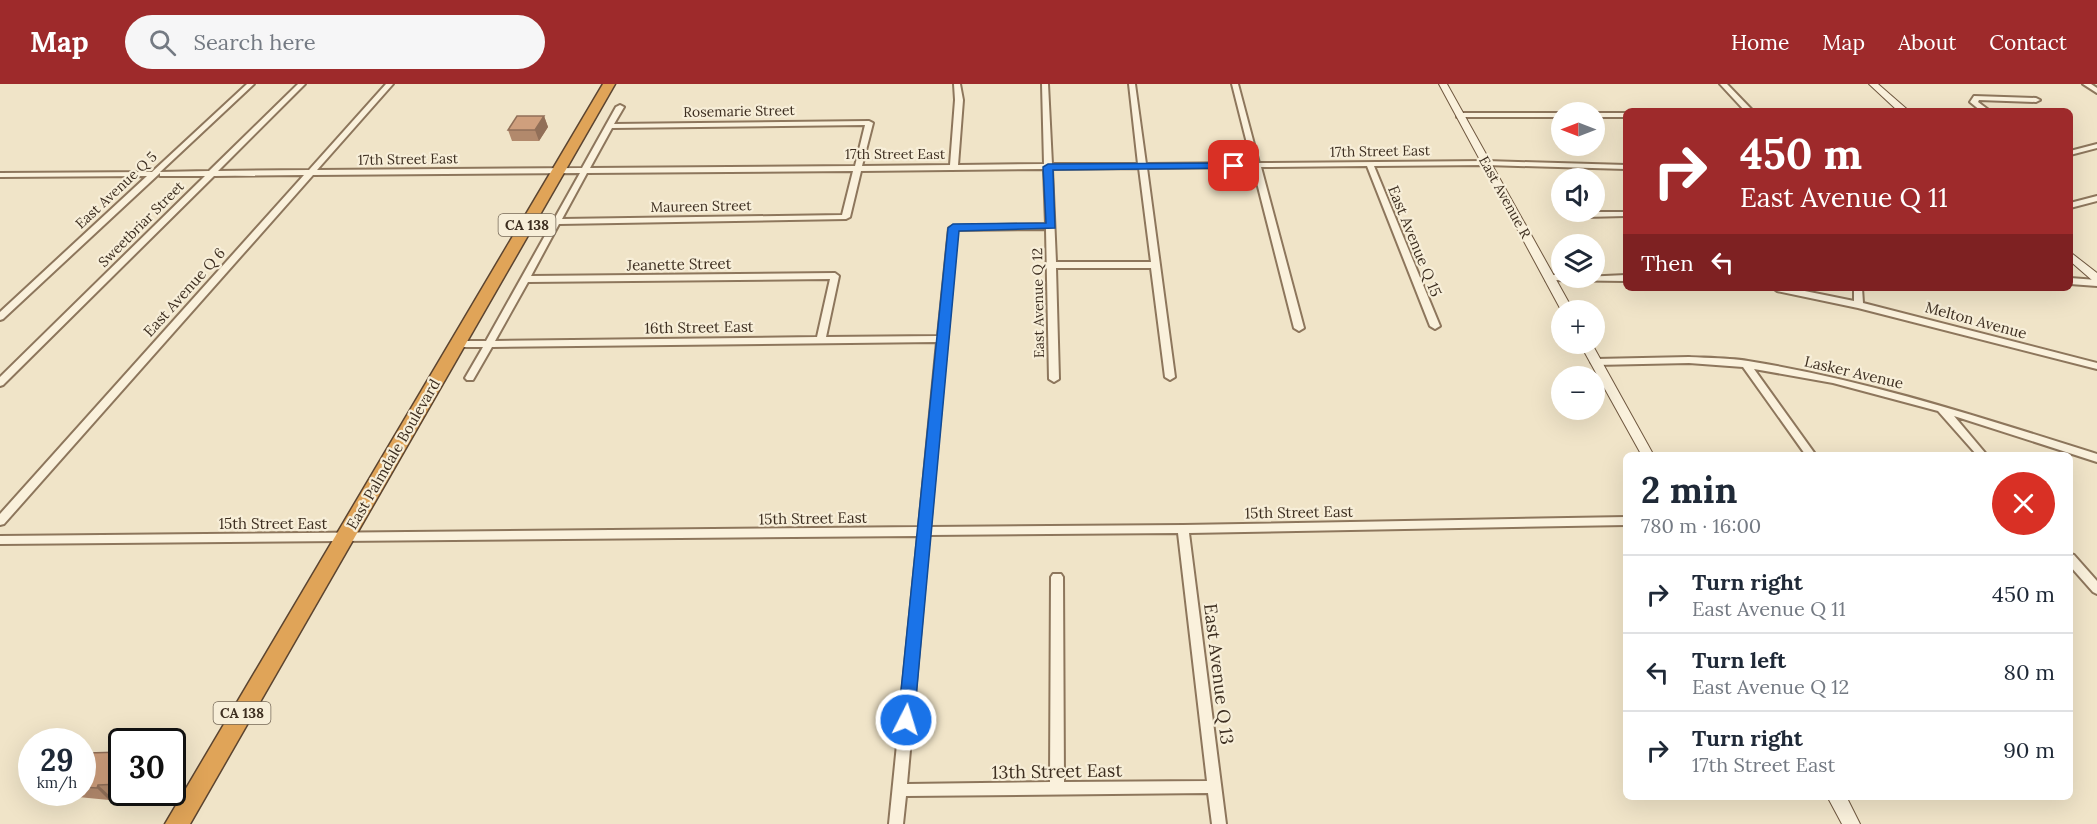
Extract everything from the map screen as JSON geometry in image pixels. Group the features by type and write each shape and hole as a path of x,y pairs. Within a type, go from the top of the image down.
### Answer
{"highway":[{"name":"East Palmdale Boulevard","path":"177,824 609,84"}],"main road":[{"name":"East Avenue R","path":"1443,84 1561,300"},
{"path":"1873,84 1901,108"},
{"path":"2073,258 2097,281"},
{"path":"1592,354 1646,452"},
{"path":"1838,800 1851,824"}],"street":[{"name":"East Avenue Q 5","path":"1,315 159,174 251,84"},
{"name":"Sweetbriar Street","path":"0,383 302,84"},
{"name":"East Avenue Q 6","path":"0,521 390,84"},
{"path":"954,167 959,100 957,84"},
{"name":"East Avenue Q 12","path":"1045,84 1048,198 1054,265 1054,378"},
{"path":"1132,84 1170,377"},
{"path":"1235,84 1299,328"},
{"path":"1723,84 1746,108"},
{"path":"2086,84 2097,91"},
{"path":"1982,108 1974,102 1977,99 2036,100"},
{"path":"470,378 620,107"},
{"path":"1460,115 1551,115"},
{"path":"1605,115 1623,115"},
{"name":"Rosemarie Street","path":"610,126 869,123 858,167"},
{"path":"2073,152 2097,146"},
{"name":"17th Street East","path":"0,175 1486,163 1561,170 1623,167"},
{"name":"East Avenue Q 15","path":"1370,165 1435,326"},
{"name":"Maureen Street","path":"556,222 846,218 858,167"},
{"path":"2073,205 2097,198"},
{"path":"1605,214 1623,214"},
{"path":"896,824 953,228 1052,226"},
{"path":"1054,265 1155,264"},
{"name":"Jeanette Street","path":"524,279 835,276 821,340"},
{"path":"1549,278 1623,278"},
{"path":"2073,281 2097,281"},
{"name":"Melton Avenue","path":"1791,291 1859,305 2097,366"},
{"path":"1858,291 1859,305"},
{"name":"16th Street East","path":"457,344 943,339"},
{"name":"Lasker Avenue","path":"1596,362 1689,360 1746,364 1833,380 1942,409 2097,458"},
{"path":"1746,364 1809,452"},
{"path":"1942,409 1979,452"},
{"name":"15th Street East","path":"0,540 1183,529 1623,521"},
{"name":"East Avenue Q 13","path":"1183,529 1219,824"},
{"path":"2073,561 2097,589"},
{"path":"1057,577 1057,789"},
{"name":"13th Street East","path":"899,790 1215,787"}],"building":[{"path":"517,116 544,116 535,130 508,130"},
{"path":"108,752 108,785 98,785 97,788 96,788 96,753"}],"route":[{"path":"906,720 953,228 1052,226 1048,198 1048,167 1234,166"}]}
